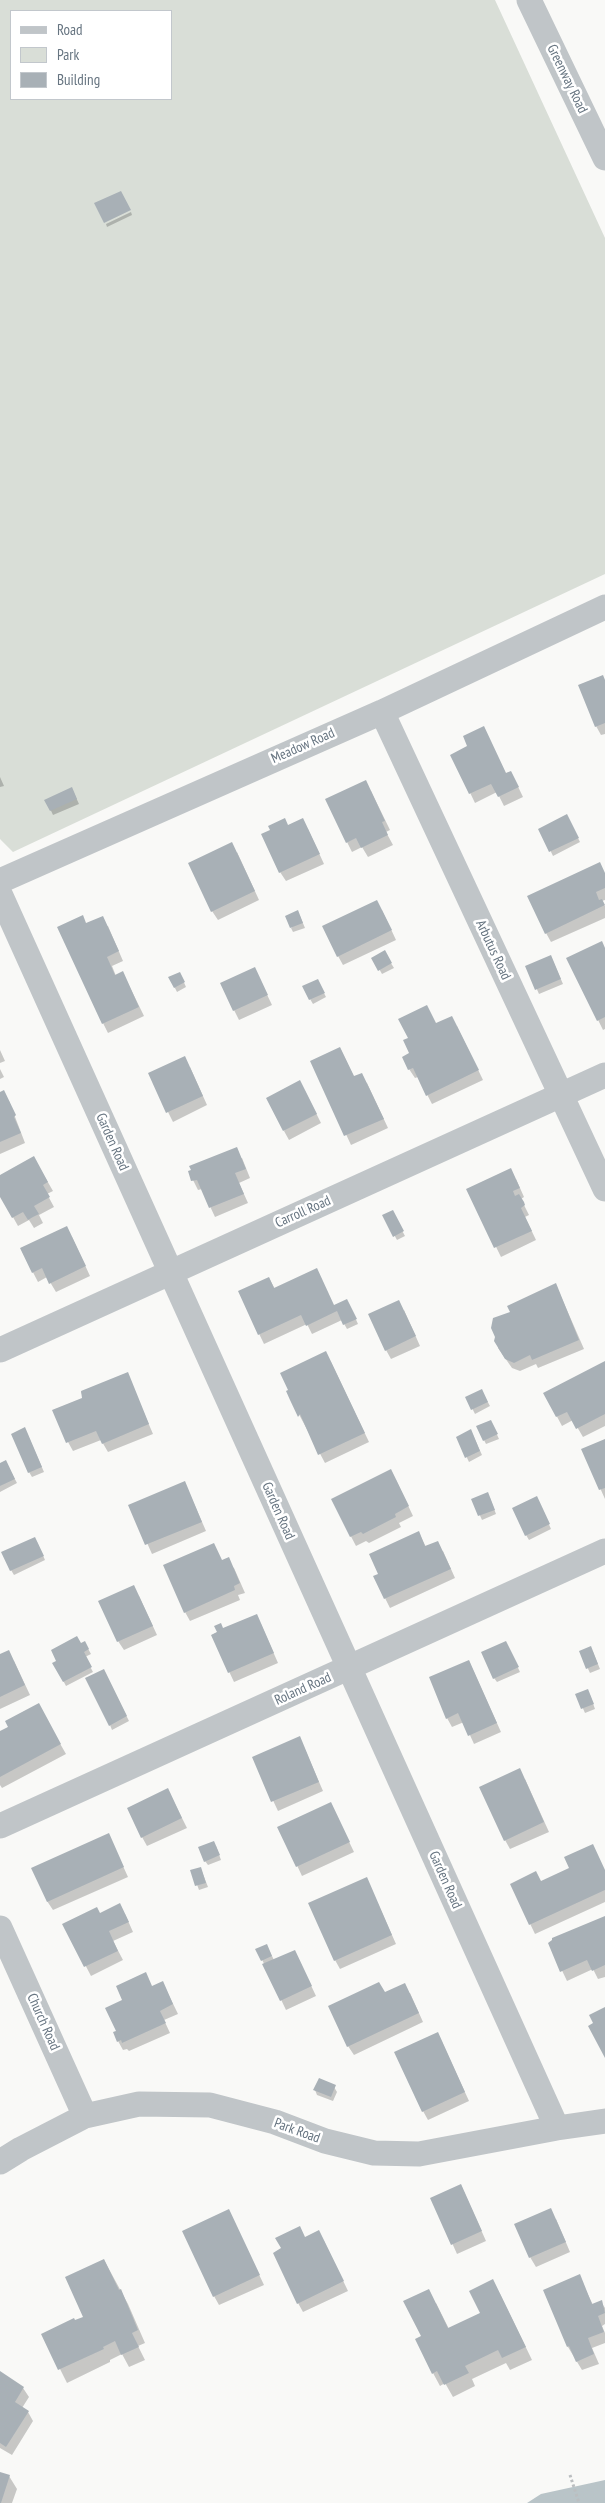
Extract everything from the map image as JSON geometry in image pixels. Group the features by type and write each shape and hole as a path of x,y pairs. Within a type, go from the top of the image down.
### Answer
{"street":[{"name":"Greenway Road","path":"529,0 603,147"},
{"name":"Meadow Road","path":"0,881 382,712 605,608"},
{"name":"Arbutus Road","path":"382,712 605,1189"},
{"name":"Garden Road","path":"0,894 348,1668 558,2128"},
{"name":"Carroll Road","path":"0,1350 605,1075"},
{"name":"Roland Road","path":"0,1826 605,1551"},
{"name":"Church Road","path":"0,1928 85,2116"},
{"name":"Park Road","path":"0,2162 21,2148 85,2116 138,2104 210,2105 274,2122 325,2142 374,2154 419,2154 605,2121"}],"path":[{"path":"570,2475 580,2503"}],"green space":[{"path":"0,0 495,0 605,238 605,574 13,852 0,839"}],"shaded area":[{"path":"605,2480 605,2503 527,2503 541,2494"}],"building":[{"path":"121,191 131,210 104,223 94,203"},
{"path":"603,675 605,680 605,723 595,727 578,685"},
{"path":"484,726 506,773 511,771 519,787 498,797 491,784 469,794 450,755 467,746 463,736"},
{"path":"366,780 385,821 382,822 388,835 361,848 356,838 346,843 325,799"},
{"path":"72,787 77,799 50,811 44,800"},
{"path":"567,814 579,838 549,852 538,829"},
{"path":"285,818 288,825 303,818 320,854 279,873 261,834 270,830 268,826"},
{"path":"232,842 255,891 211,912 188,863"},
{"path":"600,862 605,873 605,888 596,892 599,900 602,899 605,905 545,934 527,896"},
{"path":"377,900 392,930 337,957 322,926"},
{"path":"298,910 303,923 290,928 285,916"},
{"path":"83,915 86,923 103,916 119,951 107,957 115,975 123,971 139,1007 102,1024 57,927"},
{"path":"602,941 605,948 605,1017 597,1021 566,958"},
{"path":"385,950 392,963 378,971 371,958"},
{"path":"551,955 561,979 535,990 525,966"},
{"path":"255,967 268,995 233,1011 220,983"},
{"path":"180,972 185,982 174,988 168,977"},
{"path":"318,979 325,993 309,1000 302,986"},
{"path":"427,1005 436,1023 452,1016 479,1070 426,1096 413,1068 408,1070 402,1057 409,1053 403,1040 408,1038 398,1019"},
{"path":"340,1047 354,1076 362,1073 384,1119 344,1136 310,1061"},
{"path":"185,1056 203,1096 166,1113 148,1073"},
{"path":"300,1080 317,1114 283,1131 266,1098"},
{"path":"4,1090 16,1115 14,1117 21,1133 0,1142 0,1092"},
{"path":"237,1147 246,1169 235,1173 244,1194 209,1208 197,1180 191,1181 188,1171 191,1170 189,1166"},
{"path":"34,1156 48,1182 43,1185 50,1197 34,1206 39,1214 28,1220 23,1212 12,1218 0,1197 0,1175"},
{"path":"511,1168 520,1188 513,1191 515,1196 519,1194 524,1202 525,1205 521,1208 532,1231 494,1248 466,1189"},
{"path":"393,1210 404,1231 393,1237 382,1215"},
{"path":"67,1226 86,1266 49,1284 42,1268 32,1273 20,1248"},
{"path":"317,1268 334,1305 347,1299 357,1319 343,1325 337,1311 306,1326 301,1315 258,1335 238,1291 269,1277 274,1288"},
{"path":"556,1283 579,1340 532,1360 530,1355 514,1363 505,1359 494,1341 495,1337 491,1328 493,1318 510,1312 507,1306"},
{"path":"399,1300 416,1336 385,1351 368,1314"},
{"path":"326,1351 365,1433 318,1455 300,1414 298,1417 290,1400 286,1391 288,1390 280,1373"},
{"path":"605,1361 605,1414 576,1429 567,1412 556,1417 543,1393"},
{"path":"128,1372 149,1424 102,1444 96,1431 66,1443 52,1410 82,1398 81,1391"},
{"path":"482,1389 488,1402 471,1410 465,1397"},
{"path":"491,1420 498,1434 483,1441 476,1426"},
{"path":"25,1427 42,1467 28,1473 11,1434"},
{"path":"471,1429 480,1451 465,1458 456,1437"},
{"path":"605,1439 605,1488 599,1490 581,1449"},
{"path":"6,1460 15,1479 0,1486 0,1463"},
{"path":"391,1469 409,1506 395,1514 396,1517 363,1534 361,1532 350,1537 331,1499"},
{"path":"185,1481 202,1522 145,1545 128,1505"},
{"path":"488,1492 495,1510 478,1516 471,1499"},
{"path":"537,1496 550,1524 525,1536 512,1508"},
{"path":"419,1531 425,1546 438,1541 451,1569 384,1599 373,1576 378,1574 369,1554"},
{"path":"35,1537 44,1556 10,1571 1,1552"},
{"path":"214,1543 222,1560 229,1557 240,1583 234,1586 235,1590 184,1613 163,1565"},
{"path":"134,1585 153,1626 117,1642 98,1601"},
{"path":"257,1614 274,1653 228,1673 211,1635 217,1632 214,1626 221,1623 223,1628"},
{"path":"77,1636 81,1643 85,1641 89,1649 84,1652 92,1667 63,1682 52,1663 56,1661 51,1650"},
{"path":"506,1641 519,1667 493,1679 481,1652"},
{"path":"591,1646 598,1664 586,1669 579,1651"},
{"path":"9,1650 25,1685 0,1697 0,1654"},
{"path":"469,1660 497,1723 468,1736 458,1713 446,1719 429,1677"},
{"path":"104,1669 127,1716 109,1726 85,1678"},
{"path":"588,1689 594,1704 581,1709 575,1694"},
{"path":"39,1703 61,1744 0,1777 0,1731 8,1727 5,1721"},
{"path":"300,1736 319,1782 271,1802 252,1757"},
{"path":"520,1768 544,1822 504,1841 479,1787"},
{"path":"168,1788 182,1818 141,1838 127,1808"},
{"path":"331,1802 350,1842 296,1867 277,1827"},
{"path":"109,1833 124,1867 47,1902 31,1868"},
{"path":"214,1841 220,1855 204,1862 198,1847"},
{"path":"593,1844 605,1870 605,1890 529,1925 510,1884 536,1871 541,1881 569,1868 564,1857"},
{"path":"201,1867 206,1883 195,1886 190,1870"},
{"path":"367,1877 392,1935 334,1961 308,1903"},
{"path":"120,1903 129,1922 109,1931 118,1951 84,1967 62,1924 97,1907 100,1913"},
{"path":"605,1916 605,1965 592,1971 587,1960 560,1972 548,1943 552,1938"},
{"path":"267,1944 272,1956 261,1961 255,1949"},
{"path":"295,1950 312,1986 280,2001 262,1964"},
{"path":"146,1972 152,1986 163,1981 173,2004 160,2011 166,2023 122,2043 121,2040 117,2042 113,2032 116,2031 105,2008 122,2000 116,1986"},
{"path":"379,1982 385,1992 405,1983 419,2013 347,2047 328,2006"},
{"path":"605,2007 605,2058 588,2026 593,2023 589,2015"},
{"path":"438,2032 465,2092 422,2112 394,2052"},
{"path":"319,2078 336,2085 331,2097 313,2090"},
{"path":"461,2184 482,2231 451,2245 430,2198"},
{"path":"551,2208 566,2242 529,2258 514,2224"},
{"path":"229,2209 260,2275 213,2297 182,2231"},
{"path":"300,2226 305,2237 319,2230 344,2281 297,2304 273,2253 281,2248 275,2238"},
{"path":"104,2259 119,2290 121,2289 138,2330 132,2333 139,2347 121,2355 115,2341 103,2347 104,2349 58,2370 41,2334 74,2318 75,2320 83,2317 65,2277"},
{"path":"580,2274 592,2304 602,2300 605,2313 598,2316 604,2332 588,2338 594,2354 576,2362 569,2346 567,2347 543,2290"},
{"path":"493,2279 526,2347 502,2358 498,2350 465,2366 469,2373 444,2385 437,2371 432,2374 415,2339 421,2336 403,2301 429,2289 448,2328 480,2313 469,2291"},
{"path":"0,2371 24,2387 15,2402 29,2411 6,2447 0,2443"},
{"path":"0,2472 10,2475 1,2503 0,2503"}]}
